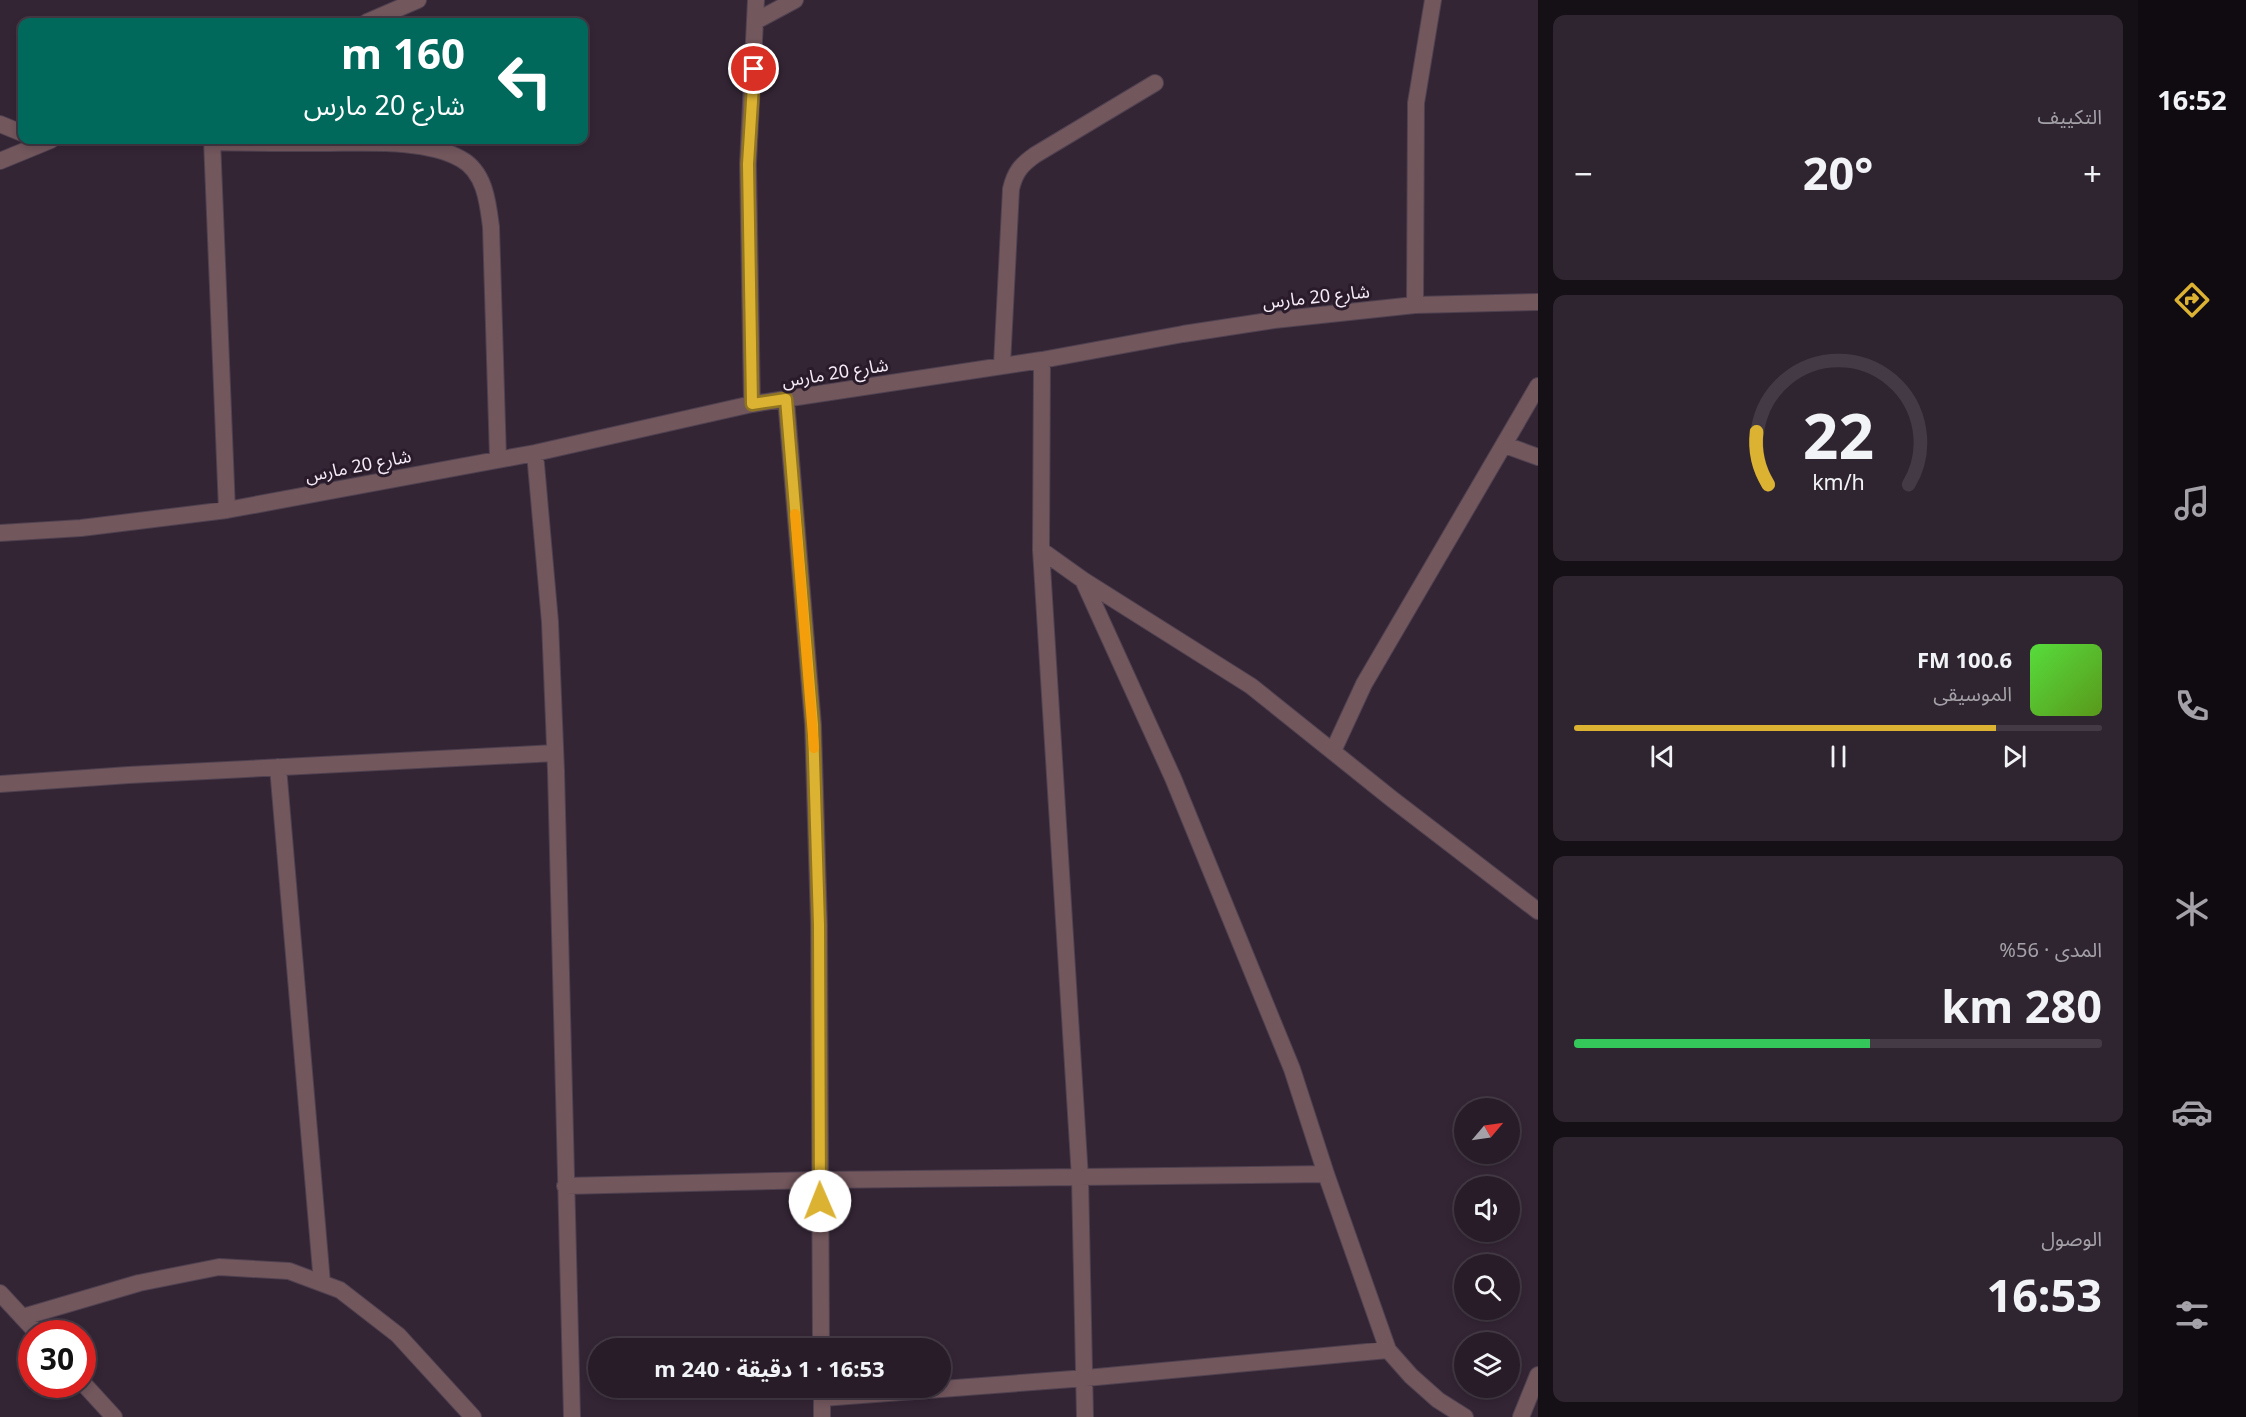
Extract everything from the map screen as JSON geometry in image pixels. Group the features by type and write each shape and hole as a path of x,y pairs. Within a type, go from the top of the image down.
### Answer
{"street":[{"path":"376,18 418,0"},
{"path":"752,404 748,164 756,0"},
{"path":"756,21 795,0"},
{"path":"1415,305 1416,103 1433,0"},
{"path":"1002,365 1011,189 1014,176 1020,166 1035,155 1155,83"},
{"path":"0,124 18,132"},
{"path":"0,161 35,144"},
{"path":"212,144 226,510"},
{"path":"399,144 437,149 463,159 476,173 486,193 491,227 498,458"},
{"name":"شارع 20 مارس","path":"0,533 81,528 226,510 535,453 752,404 1042,360 1274,320 1415,305 1538,302"},
{"path":"1042,360 1041,550 1080,1178 1086,1378 1085,1417"},
{"path":"1334,751 1364,684 1538,387"},
{"path":"786,399 813,725 819,925 821,1338"},
{"path":"1505,445 1538,457"},
{"path":"535,453 550,622 572,1417"},
{"path":"1041,550 1083,580 1251,686 1392,799 1538,911"},
{"path":"1083,580 1173,778 1292,1069 1388,1350 1411,1376 1438,1400 1465,1417"},
{"path":"0,784 129,774 555,753"},
{"path":"278,767 322,1283"},
{"path":"565,1186 820,1180 1326,1174"},
{"path":"22,1317 139,1283 219,1267 289,1271 340,1290 398,1335 473,1417"},
{"path":"0,1293 25,1320"},
{"path":"951,1386 1086,1378 1388,1350"},
{"path":"1521,1417 1538,1375"},
{"path":"96,1397 114,1417"},
{"path":"822,1398 822,1417"}],"slow traffic":[{"path":"795,514 814,748"}],"route":[{"path":"754,69 748,164 752,404 786,399 813,725 819,925 820,1201"}]}
